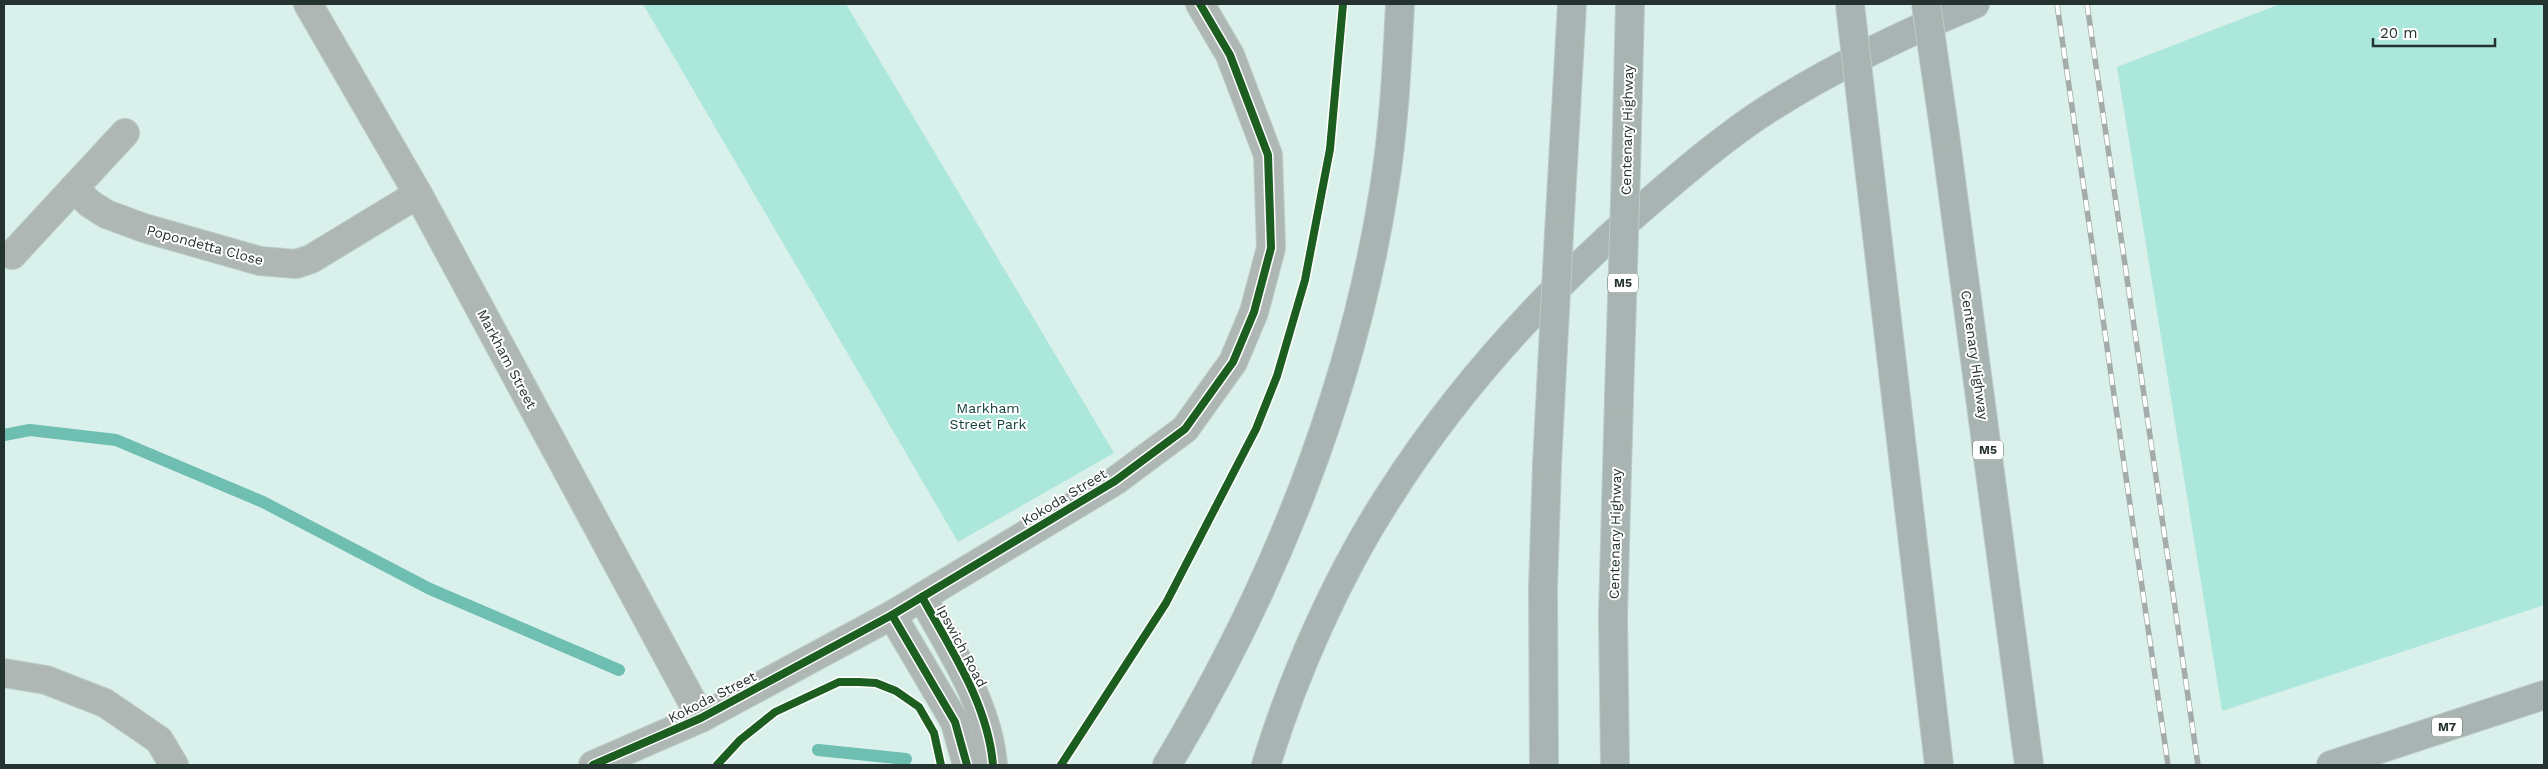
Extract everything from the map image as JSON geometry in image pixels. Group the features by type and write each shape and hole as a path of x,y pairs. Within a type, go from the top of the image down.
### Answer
{"highway":[{"path":"1167,765 1202,706 1259,596 1304,488 1336,391 1365,287 1384,188 1395,87 1400,4"},
{"path":"1544,765 1543,588 1547,464 1572,4"},
{"name":"Centenary Highway","path":"1616,765 1613,615 1630,4"},
{"name":"Centenary Highway","path":"1926,4 1946,135 2029,765"},
{"path":"1266,765 1276,734 1310,648 1350,562 1388,496 1440,422 1494,358 1582,263 1701,157 1767,110 1826,74 1907,32 1975,4"},
{"path":"1850,5 1938,765"},
{"name":"M7","path":"2331,765 2544,695"}],"street":[{"name":"Markham Street","path":"308,4 418,194 701,718"},
{"name":"Kokoda Street","path":"593,765 701,718 892,615 1115,481 1185,429 1233,362 1254,312 1271,248 1268,155 1230,55 1200,4"},
{"path":"12,255 125,133"},
{"name":"Popondetta Close","path":"74,188 89,203 106,214 144,228 251,259 281,264 296,264 311,259 418,194"},
{"name":"Ipswich Road","path":"922,597 973,691 992,753 993,765"},
{"path":"892,615 955,722 967,765"},
{"path":"4,673 46,680 105,703 159,740 174,765"}],"green space":[{"name":"Markham Street Park","path":"643,4 846,4 1114,453 958,542"},
{"path":"2280,4 2544,4 2544,605 2222,711 2117,67"}],"waterway":[{"path":"4,435 30,430 116,440 263,502 430,589 619,670"},
{"path":"818,750 906,759"}],"railway":[{"path":"2057,4 2168,765"},
{"path":"2087,4 2198,765"}],"cycle path":[{"path":"593,765 701,718 892,615 1115,481 1185,429 1233,362 1254,312 1271,248 1268,155 1230,55 1200,4"},
{"path":"1061,765 1166,603 1256,429 1277,376 1305,280 1330,149 1343,4"},
{"path":"922,597 956,657 976,699 990,742 993,765"},
{"path":"892,615 955,722 967,765"},
{"path":"717,765 740,740 775,712 839,682 876,683 896,691 919,707 934,733 941,765"}]}
